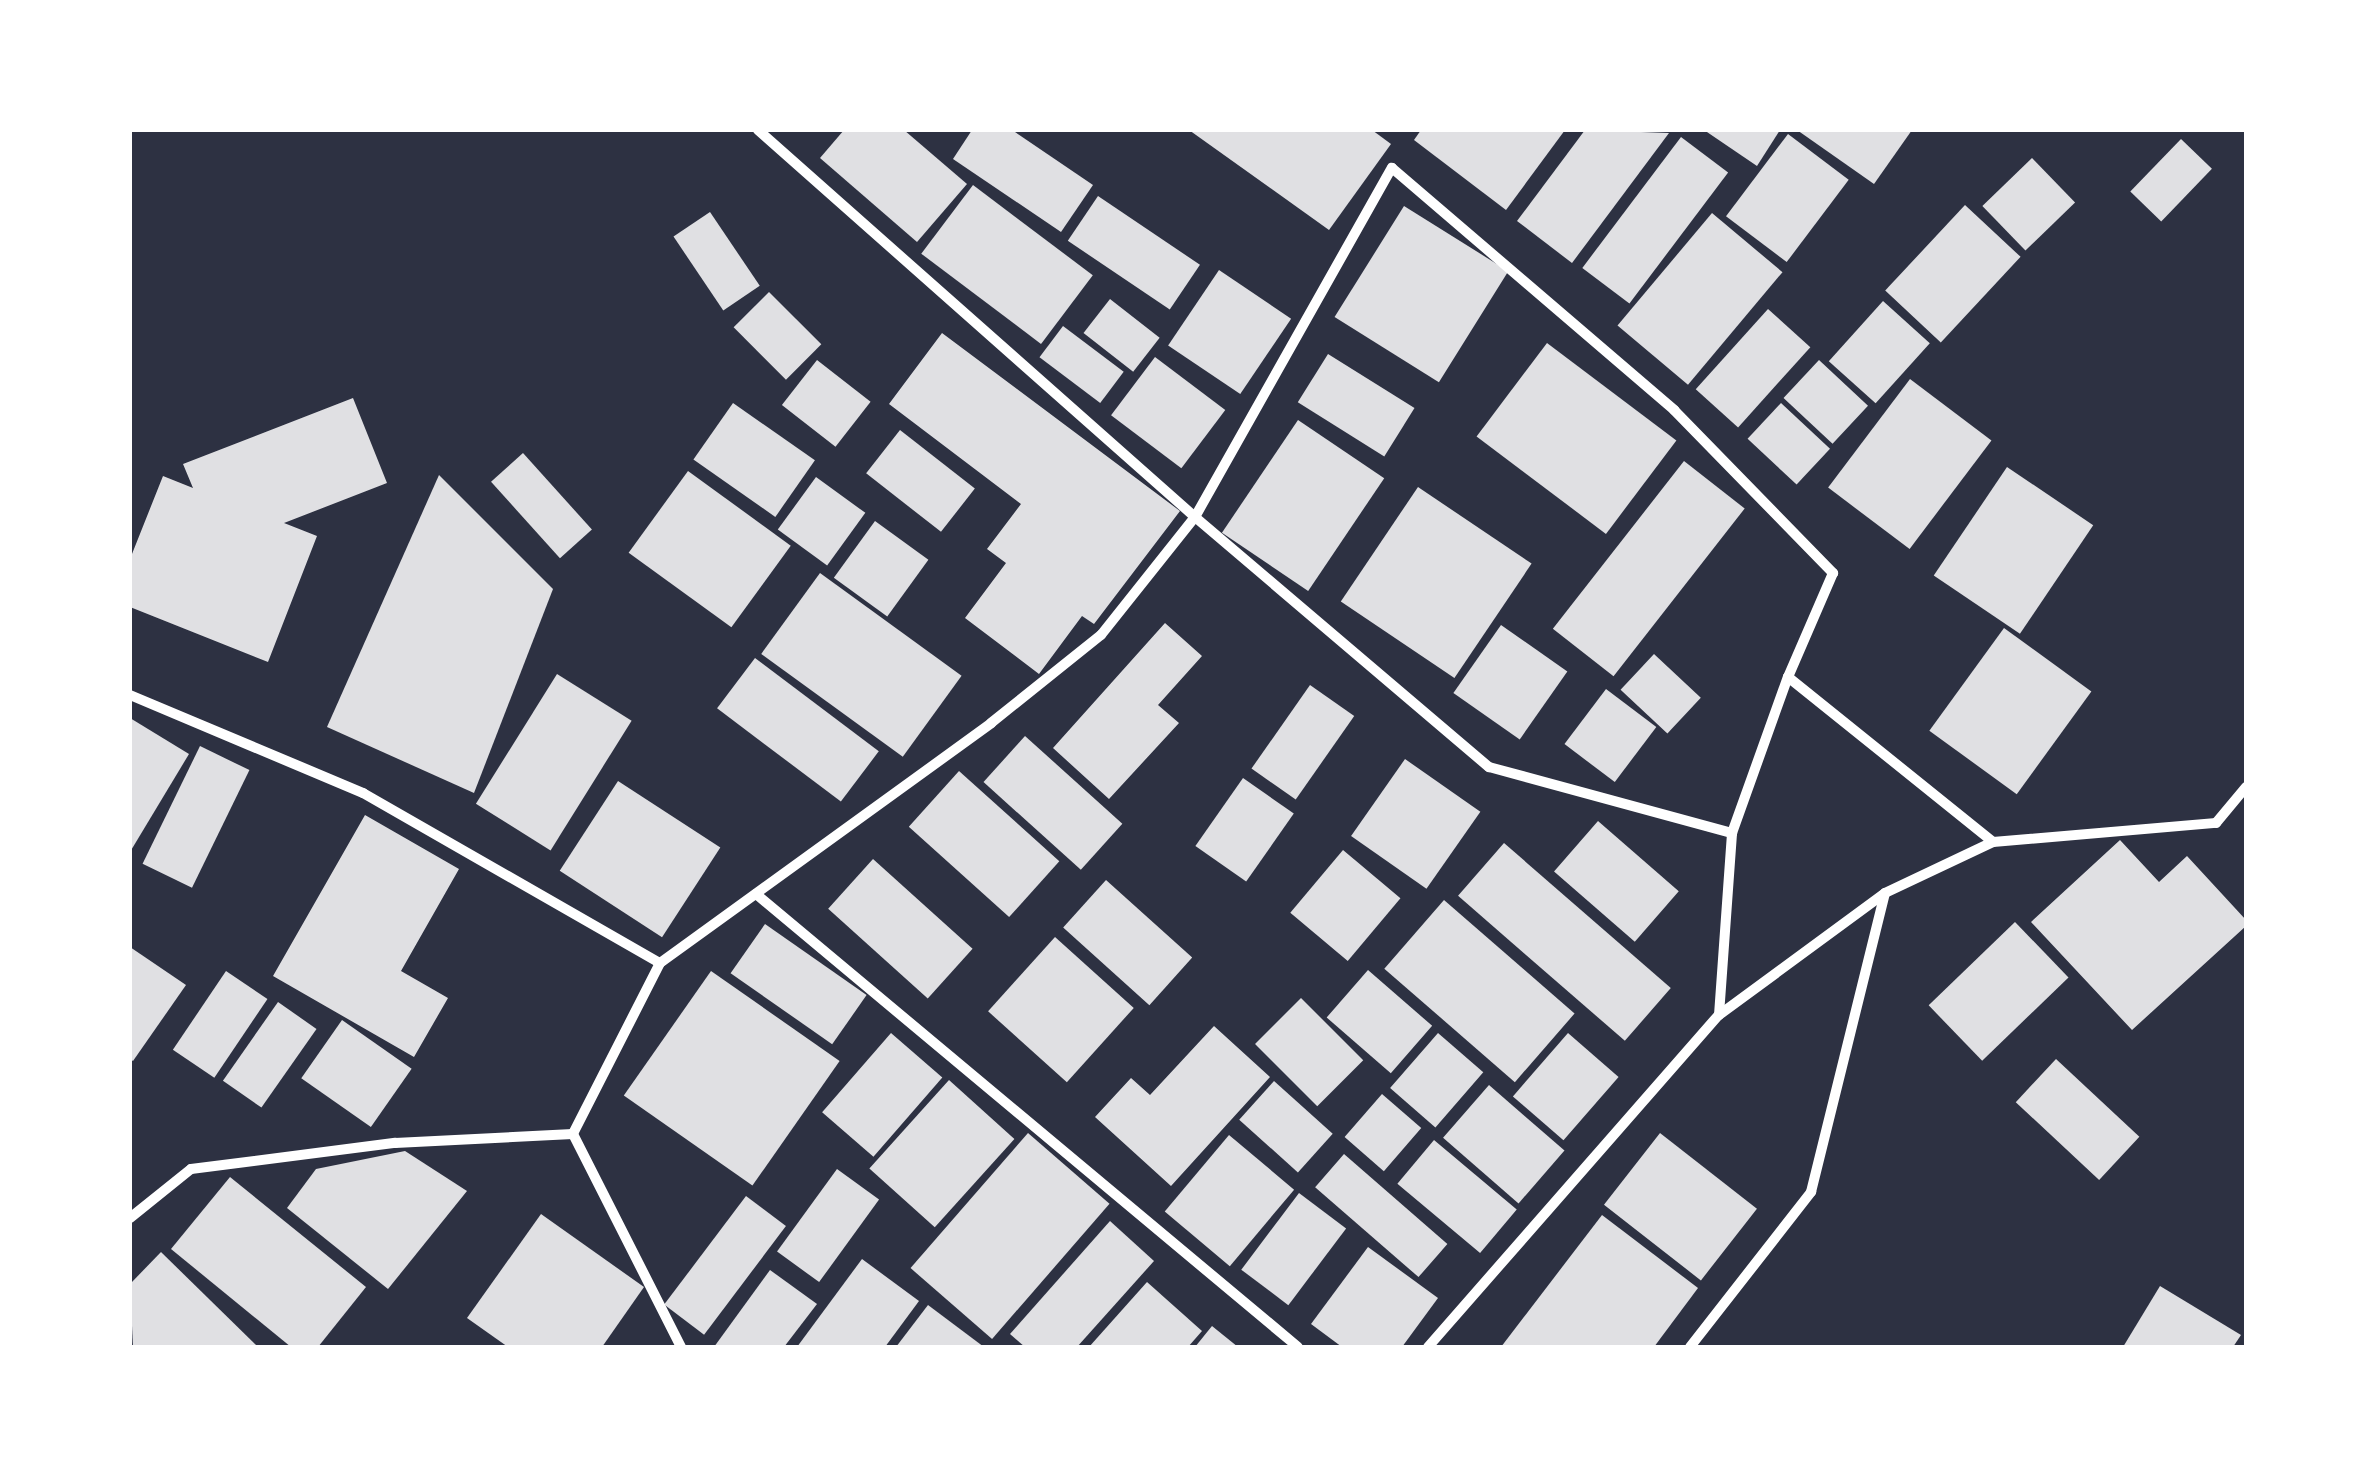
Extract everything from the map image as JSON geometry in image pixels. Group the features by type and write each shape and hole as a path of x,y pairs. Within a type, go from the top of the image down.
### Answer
{"street":[{"path":"758,130 1195,518 1488,767 1732,833"},
{"path":"573,1134 660,963 990,722 1101,635 1195,518 1392,168 1674,410 1833,572 1788,677 1732,833 1719,1015"},
{"path":"1788,677 1993,842"},
{"path":"130,695 363,793 660,963"},
{"path":"1428,1347 1719,1015 1886,892 1993,842 2216,823 2246,787"},
{"path":"1690,1347 1811,1192 1886,892"},
{"path":"756,894 1298,1347"},
{"path":"130,1218 190,1169 395,1143 573,1134"},
{"path":"573,1134 681,1347"}],"building":[{"path":"844,130 904,130 967,184 917,242 820,158"},
{"path":"972,130 1012,130 1093,185 1061,232 953,159"},
{"path":"1189,130 1372,130 1391,144 1329,230"},
{"path":"1421,130 1565,130 1506,210 1414,140"},
{"path":"1585,130 1669,133 1572,263 1517,221"},
{"path":"1704,130 1780,130 1757,166"},
{"path":"1797,130 1912,130 1874,184"},
{"path":"1788,134 1849,180 1787,262 1726,216"},
{"path":"1681,137 1728,173 1629,303 1582,268"},
{"path":"2181,139 2212,169 2161,221 2130,192"},
{"path":"2032,158 2075,203 2025,251 1982,206"},
{"path":"973,185 1093,275 1041,344 921,254"},
{"path":"1098,196 1200,265 1170,310 1068,241"},
{"path":"1965,205 2021,257 1941,342 1885,291"},
{"path":"1404,206 1508,271 1439,382 1335,317"},
{"path":"710,212 760,286 723,310 674,237"},
{"path":"1712,213 1782,272 1688,385 1618,326"},
{"path":"1219,270 1291,319 1240,394 1168,345"},
{"path":"769,292 821,344 786,380 734,327"},
{"path":"1110,299 1160,338 1133,372 1084,333"},
{"path":"1883,301 1930,343 1876,403 1829,361"},
{"path":"1768,309 1810,347 1738,427 1696,389"},
{"path":"1063,326 1124,372 1100,403 1040,357"},
{"path":"942,333 1180,511 1094,624 1082,616 1039,674 965,618 1006,563 987,549 1021,504 889,404"},
{"path":"1547,343 1676,440 1606,534 1477,436"},
{"path":"1328,354 1415,408 1384,456 1298,402"},
{"path":"1155,357 1225,410 1181,468 1111,415"},
{"path":"817,360 871,402 835,447 782,405"},
{"path":"1819,360 1868,406 1833,444 1784,398"},
{"path":"1910,379 1991,440 1910,549 1828,488"},
{"path":"353,398 387,483 284,523 317,536 268,662 130,607 130,559 163,476 193,488 183,464"},
{"path":"733,403 815,460 775,517 693,460"},
{"path":"1781,403 1830,449 1797,485 1748,439"},
{"path":"1298,420 1384,478 1308,591 1222,533"},
{"path":"900,430 975,488 941,532 866,473"},
{"path":"523,453 592,530 560,558 491,482"},
{"path":"1684,461 1745,508 1614,676 1553,629"},
{"path":"2007,467 2093,525 2020,634 1934,576"},
{"path":"688,471 791,546 731,627 629,553"},
{"path":"439,475 553,589 474,793 327,727"},
{"path":"816,477 865,513 827,565 778,530"},
{"path":"1418,487 1532,564 1454,678 1341,601"},
{"path":"875,521 928,560 887,616 834,578"},
{"path":"820,573 962,676 903,757 761,654"},
{"path":"1165,623 1202,656 1158,705 1179,723 1109,799 1053,748"},
{"path":"1501,625 1567,671 1520,739 1453,693"},
{"path":"2004,628 2091,691 2017,794 1929,731"},
{"path":"1654,654 1701,698 1667,733 1621,690"},
{"path":"755,658 879,751 841,802 717,708"},
{"path":"557,674 632,721 551,850 476,804"},
{"path":"1310,685 1354,716 1296,800 1251,769"},
{"path":"1606,689 1656,727 1615,782 1564,744"},
{"path":"130,718 189,754 130,852"},
{"path":"1025,736 1122,824 1081,870 984,782"},
{"path":"200,746 249,770 192,888 143,864"},
{"path":"1405,759 1480,812 1426,889 1351,836"},
{"path":"959,771 1059,861 1009,917 909,827"},
{"path":"1243,778 1294,814 1246,882 1195,846"},
{"path":"618,781 720,847 662,937 560,871"},
{"path":"365,815 459,869 401,971 448,998 414,1057 273,976"},
{"path":"1598,821 1679,891 1635,942 1554,872"},
{"path":"2120,840 2159,882 2187,856 2246,920 2246,926 2132,1030 2031,922"},
{"path":"1504,843 1671,988 1625,1041 1458,896"},
{"path":"1343,850 1400,898 1348,961 1290,913"},
{"path":"873,859 973,949 928,998 828,909"},
{"path":"1106,880 1192,958 1149,1005 1063,928"},
{"path":"1444,900 1575,1013 1515,1082 1384,969"},
{"path":"2015,922 2068,977 1982,1061 1929,1005"},
{"path":"765,924 867,995 832,1044 731,973"},
{"path":"1055,937 1134,1008 1067,1082 988,1011"},
{"path":"130,947 186,985 133,1061 130,1059"},
{"path":"1368,970 1432,1026 1391,1073 1327,1018"},
{"path":"226,971 267,999 214,1078 173,1050"},
{"path":"711,971 840,1061 752,1186 624,1096"},
{"path":"1301,998 1363,1060 1317,1106 1255,1044"},
{"path":"278,1002 317,1029 261,1108 223,1081"},
{"path":"342,1020 412,1069 371,1127 301,1078"},
{"path":"1214,1026 1270,1077 1171,1186 1095,1117 1131,1078 1150,1095"},
{"path":"891,1033 942,1078 873,1157 822,1112"},
{"path":"1438,1033 1483,1072 1435,1127 1390,1088"},
{"path":"1568,1033 1619,1077 1563,1140 1513,1096"},
{"path":"2056,1059 2139,1137 2099,1180 2016,1102"},
{"path":"949,1080 1014,1139 935,1227 869,1168"},
{"path":"1274,1081 1333,1134 1298,1173 1239,1120"},
{"path":"1489,1085 1564,1151 1519,1203 1443,1138"},
{"path":"1382,1094 1421,1128 1384,1171 1345,1137"},
{"path":"1028,1133 1110,1204 992,1339 911,1268"},
{"path":"1660,1133 1757,1209 1701,1280 1604,1205"},
{"path":"1229,1135 1294,1190 1230,1266 1165,1212"},
{"path":"1434,1140 1517,1209 1480,1253 1397,1184"},
{"path":"405,1151 467,1191 388,1289 287,1208 316,1169"},
{"path":"1344,1154 1447,1244 1419,1277 1315,1187"},
{"path":"837,1169 879,1200 819,1282 777,1252"},
{"path":"230,1177 366,1287 318,1347 291,1347 171,1249"},
{"path":"1299,1193 1346,1229 1288,1305 1241,1270"},
{"path":"746,1196 786,1226 704,1335 664,1305"},
{"path":"541,1214 644,1287 602,1347 508,1347 467,1318"},
{"path":"1602,1215 1698,1288 1654,1347 1501,1347"},
{"path":"1110,1221 1154,1261 1077,1347 1025,1347 1010,1334"},
{"path":"1368,1247 1438,1298 1402,1347 1342,1347 1311,1324"},
{"path":"161,1252 258,1347 133,1347 130,1284"},
{"path":"862,1259 919,1301 885,1347 797,1347"},
{"path":"770,1270 817,1304 784,1347 714,1347"},
{"path":"1147,1282 1202,1331 1188,1347 1089,1347"},
{"path":"2160,1286 2241,1335 2233,1347 2123,1347"},
{"path":"928,1305 984,1347 896,1347"},
{"path":"1212,1326 1238,1347 1195,1347"}]}
